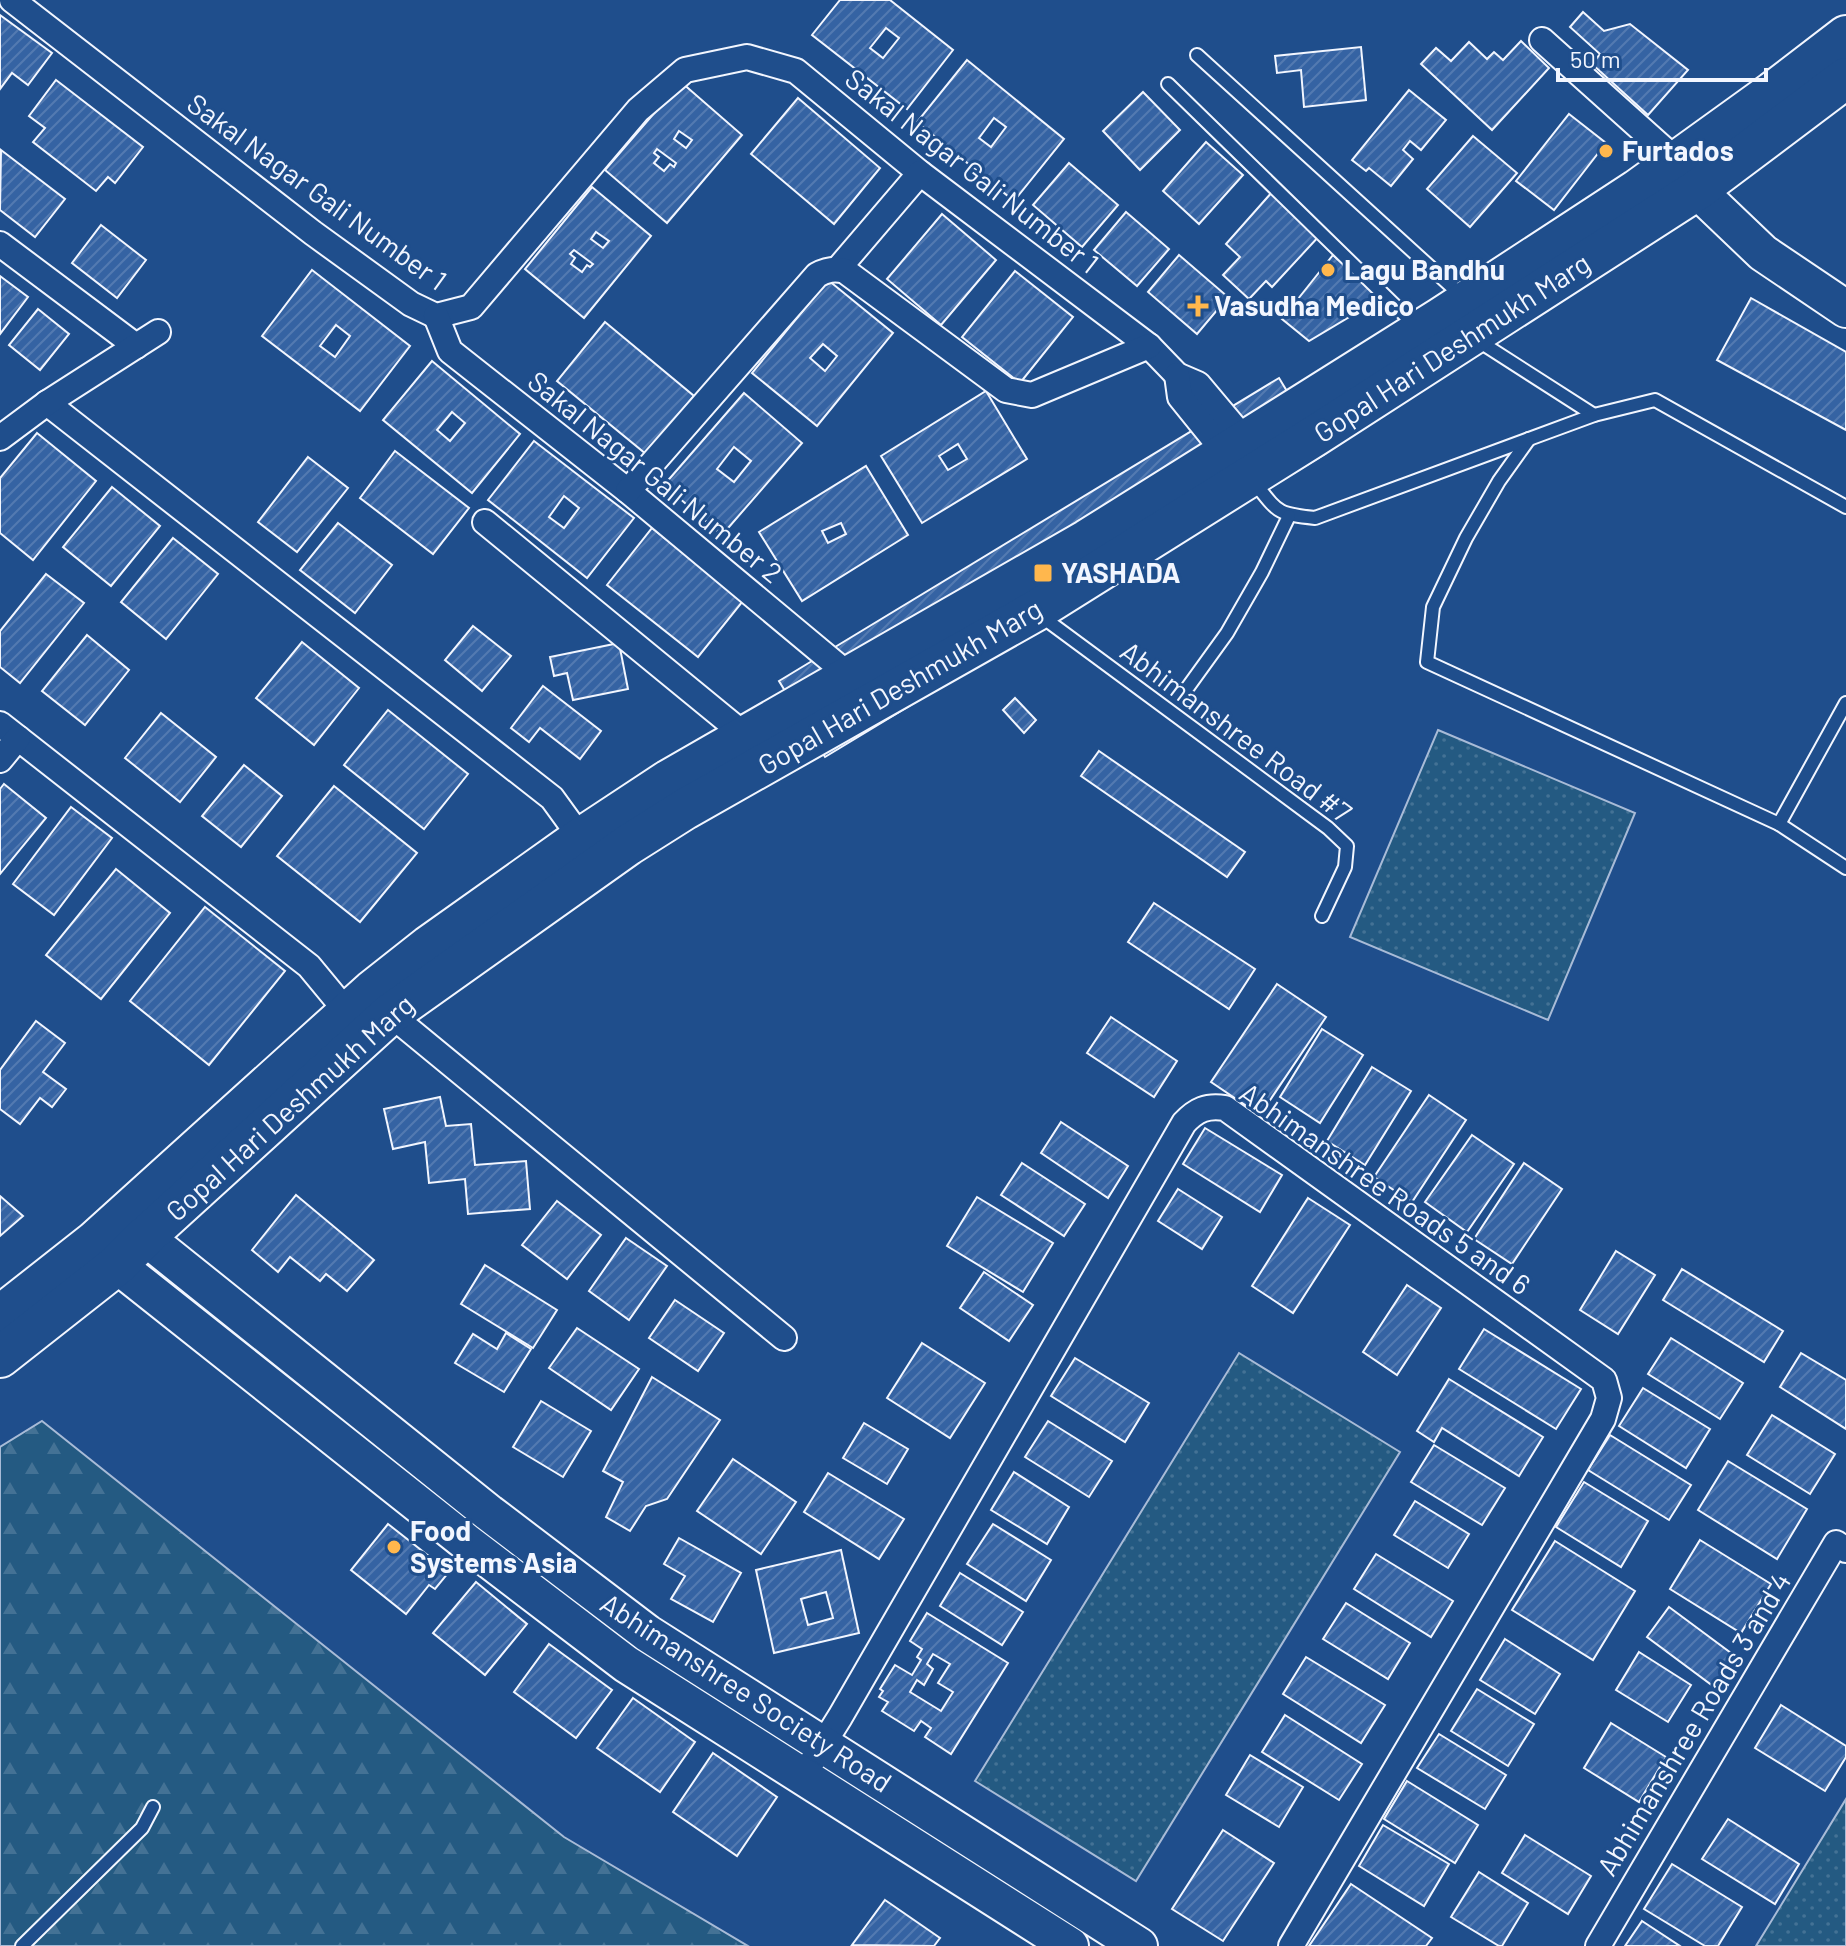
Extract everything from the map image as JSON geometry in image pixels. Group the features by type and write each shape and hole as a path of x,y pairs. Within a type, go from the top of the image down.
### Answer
{"main road":[{"name":"Gopal Hari Deshmukh Marg","path":"1687,175 1846,36"},
{"name":"Gopal Hari Deshmukh Marg","path":"0,1316 120,1240 587,854 669,780 1087,540 1240,457 1469,318 1687,175 1846,78"},
{"name":"Gopal Hari Deshmukh Marg","path":"0,1357 347,1012 429,946 587,854 628,845 685,809 1035,611 1240,457 1422,331 1469,318"}],"street":[{"name":"Sakal Nagar Gali Number 1","path":"12,0 313,233 411,304 436,316 471,307 638,110 685,70 747,57 796,71 920,173 1149,346 1177,375 1180,397 1240,457"},
{"path":"1542,40 1687,175 1763,253 1846,309"},
{"path":"838,269 920,173"},
{"path":"0,244 136,346"},
{"path":"628,491 817,275 824,271 845,271 1006,390 1019,394 1032,395 1149,346"},
{"name":"Sakal Nagar Gali Number 2","path":"436,316 450,351 628,491 850,676"},
{"path":"0,438 47,403 158,332"},
{"path":"47,403 552,798 587,854"},
{"path":"485,522 746,736"},
{"path":"0,760 9,731 309,966 347,1012"},
{"path":"390,1014 784,1338"},
{"name":"Abhimanshree Roads 5 and 6","path":"803,1776 1184,1123 1203,1108 1225,1108 1604,1380 1609,1398 1603,1419 1291,1946"},
{"name":"Abhimanshree Society Road","path":"120,1240 647,1633 1139,1946"},
{"name":"Abhimanshree Society Road","path":"120,1240 466,1542 626,1664 1070,1946"},
{"name":"Abhimanshree Roads 3 and 4","path":"1598,1946 1843,1539"}],"lane":[{"path":"1197,55 1469,318 1594,415"},
{"path":"1168,84 1422,331"},
{"path":"1240,457 1276,510 1289,516 1315,518 1594,415 1655,400 1846,507"},
{"path":"1529,439 1499,481 1466,538 1433,607 1427,662 1779,824 1846,868"},
{"path":"1188,687 1227,633 1289,516"},
{"name":"Abhimanshree Road #7","path":"1035,611 1328,828 1347,846 1345,867 1322,916"},
{"path":"1779,824 1846,703"},
{"path":"22,1946 142,1828 153,1807"}],"green space":[{"path":"1438,730 1635,813 1548,1020 1350,937"},
{"path":"1239,1353 1400,1452 1136,1881 975,1781"},
{"path":"42,1421 564,1837 748,1946 0,1946 0,1447"},
{"path":"1846,1799 1846,1946 1756,1946"}],"building":[{"path":"840,0 890,0 953,50 907,109 812,35","holes":["886,28 899,38 883,58 870,48"]},
{"path":"1583,12 1604,31 1630,24 1688,70 1648,115 1592,64 1600,54 1570,27"},
{"path":"0,15 52,53 28,85 12,73 0,89"},
{"path":"1521,41 1549,68 1492,130 1421,64 1436,48 1451,61 1469,42 1487,59 1494,52 1503,60"},
{"path":"1361,47 1366,100 1304,107 1301,70 1277,73 1275,56"},
{"path":"967,60 1064,139 1014,201 917,122","holes":["994,118 1006,127 991,147 979,138"]},
{"path":"56,80 143,147 115,183 108,177 96,191 33,142 45,128 29,116"},
{"path":"681,82 742,135 667,223 605,170","holes":["679,131 692,140 686,148 674,139","657,149 676,163 674,167 670,164 664,171 654,163 659,157 654,153"]},
{"path":"1409,90 1446,120 1421,150 1410,141 1403,150 1413,159 1391,186 1369,168 1366,171 1352,160"},
{"path":"1143,92 1180,130 1140,170 1103,131"},
{"path":"798,98 880,168 834,224 751,154"},
{"path":"1569,114 1606,143 1554,210 1516,181"},
{"path":"1473,136 1517,173 1470,227 1427,189"},
{"path":"1206,142 1243,175 1199,224 1163,191"},
{"path":"1,150 65,199 35,237 0,210"},
{"path":"1069,163 1118,205 1082,247 1033,205"},
{"path":"592,187 651,236 584,318 525,269","holes":["596,232 609,241 603,248 591,239","574,250 593,264 590,267 587,265 582,272 571,264 575,258 570,254"]},
{"path":"1273,191 1321,234 1272,287 1266,281 1249,299 1223,275 1240,257 1226,244"},
{"path":"1126,212 1169,249 1137,286 1094,250"},
{"path":"942,214 996,260 941,325 887,279"},
{"path":"101,225 146,260 117,298 72,263"},
{"path":"1179,255 1228,297 1197,334 1148,292"},
{"path":"1333,255 1381,298 1309,341 1282,319"},
{"path":"312,270 410,346 360,411 262,336","holes":["336,325 350,336 335,357 320,346"]},
{"path":"1015,271 1073,317 1020,383 962,337"},
{"path":"0,276 28,297 0,334"},
{"path":"828,280 893,333 817,426 752,373","holes":["823,344 837,356 825,371 810,358"]},
{"path":"1751,298 1846,352 1846,430 1717,360"},
{"path":"38,309 69,334 40,370 9,345"},
{"path":"605,322 694,396 646,454 557,381"},
{"path":"432,361 520,434 472,493 383,420","holes":["452,412 465,423 450,441 437,430"]},
{"path":"1279,378 1325,454 825,757 779,681"},
{"path":"986,391 1027,459 922,523 881,456","holes":["958,444 967,459 948,470 939,456"]},
{"path":"744,393 802,443 722,535 664,485","holes":["734,447 751,461 734,482 717,469"]},
{"path":"37,433 96,481 33,560 0,533 0,478"},
{"path":"534,441 634,518 587,578 488,500","holes":["564,496 579,508 564,528 549,517"]},
{"path":"395,451 469,508 433,554 360,498"},
{"path":"308,457 348,488 297,552 258,522"},
{"path":"866,466 908,535 802,601 759,532","holes":["841,523 846,534 828,543 822,531"]},
{"path":"112,487 160,526 111,586 63,547"},
{"path":"338,523 392,565 355,613 300,570"},
{"path":"652,528 743,601 698,657 607,585"},
{"path":"173,538 218,574 166,639 121,602"},
{"path":"46,574 84,603 20,683 0,667 0,631"},
{"path":"473,626 511,656 482,691 445,660"},
{"path":"87,635 129,670 85,725 42,691"},
{"path":"302,642 359,688 314,745 256,698"},
{"path":"619,643 628,689 573,700 567,673 554,676 550,657"},
{"path":"543,686 601,731 580,759 540,728 529,742 511,728"},
{"path":"1015,698 1036,720 1024,733 1003,710"},
{"path":"388,710 468,774 424,829 344,765"},
{"path":"161,713 216,757 180,802 125,758"},
{"path":"1099,751 1245,852 1227,877 1081,776"},
{"path":"244,765 282,796 241,847 202,816"},
{"path":"4,784 46,818 0,874 0,789"},
{"path":"334,786 417,853 360,922 277,856"},
{"path":"71,807 112,838 54,915 13,884"},
{"path":"116,869 170,913 101,999 46,955"},
{"path":"1154,903 1255,969 1229,1009 1128,942"},
{"path":"205,907 285,971 209,1065 130,1001"},
{"path":"1277,984 1326,1017 1260,1115 1211,1082"},
{"path":"1111,1017 1177,1061 1154,1097 1087,1053"},
{"path":"36,1021 65,1043 43,1072 66,1089 52,1107 40,1098 20,1124 0,1109 0,1070"},
{"path":"1322,1029 1363,1055 1320,1123 1280,1097"},
{"path":"1372,1067 1411,1091 1365,1165 1327,1141"},
{"path":"1429,1095 1466,1120 1412,1202 1374,1177"},
{"path":"440,1097 446,1126 471,1124 475,1165 526,1161 530,1209 468,1214 465,1179 429,1183 425,1142 393,1149 384,1109"},
{"path":"1061,1122 1128,1166 1108,1198 1041,1153"},
{"path":"1205,1128 1282,1175 1260,1212 1183,1164"},
{"path":"1472,1135 1514,1164 1467,1232 1425,1202"},
{"path":"1022,1163 1085,1204 1064,1236 1001,1195"},
{"path":"1524,1163 1562,1189 1512,1264 1474,1239"},
{"path":"1178,1189 1222,1217 1202,1249 1158,1221"},
{"path":"296,1195 374,1260 347,1291 326,1274 320,1281 290,1257 278,1272 252,1250"},
{"path":"0,1196 23,1216 0,1236"},
{"path":"977,1197 1053,1243 1023,1292 947,1246"},
{"path":"1308,1198 1350,1225 1293,1313 1252,1286"},
{"path":"557,1201 601,1235 567,1279 522,1245"},
{"path":"626,1238 667,1266 629,1320 589,1291"},
{"path":"1616,1251 1655,1275 1618,1334 1580,1310"},
{"path":"485,1265 557,1310 533,1348 461,1304"},
{"path":"1682,1269 1783,1331 1764,1362 1663,1300"},
{"path":"984,1272 1033,1305 1009,1341 960,1308"},
{"path":"1407,1285 1441,1308 1397,1375 1363,1352"},
{"path":"675,1300 724,1333 698,1371 649,1338"},
{"path":"577,1328 639,1369 611,1410 549,1368"},
{"path":"1484,1329 1581,1389 1556,1429 1459,1369"},
{"path":"506,1333 531,1349 504,1392 455,1363 473,1334 497,1349"},
{"path":"1671,1338 1743,1383 1720,1419 1648,1374"},
{"path":"922,1343 985,1383 950,1438 887,1398"},
{"path":"1801,1353 1846,1380 1846,1429 1780,1387"},
{"path":"1075,1358 1149,1403 1125,1442 1051,1396"},
{"path":"652,1377 720,1420 667,1499 646,1506 630,1531 606,1517 623,1482 603,1471"},
{"path":"1449,1379 1543,1437 1519,1476 1442,1428 1434,1442 1417,1431"},
{"path":"1643,1388 1710,1429 1686,1468 1619,1426"},
{"path":"541,1401 591,1431 563,1477 513,1447"},
{"path":"1772,1415 1835,1454 1810,1494 1747,1455"},
{"path":"1048,1421 1112,1461 1089,1497 1025,1457"},
{"path":"864,1423 908,1449 887,1484 843,1458"},
{"path":"1610,1435 1691,1485 1669,1520 1588,1470"},
{"path":"1434,1445 1505,1488 1482,1525 1411,1482"},
{"path":"733,1459 796,1502 761,1554 697,1511"},
{"path":"1728,1461 1807,1509 1777,1559 1698,1510"},
{"path":"1014,1472 1069,1507 1047,1544 991,1510"},
{"path":"828,1473 904,1519 879,1559 804,1512"},
{"path":"1584,1482 1648,1521 1621,1567 1556,1527"},
{"path":"1415,1501 1469,1534 1448,1568 1394,1535"},
{"name":"Food Systems Asia","path":"388,1524 449,1572 435,1589 429,1585 406,1614 351,1570"},
{"path":"993,1524 1051,1560 1026,1601 967,1564"},
{"path":"679,1538 741,1573 713,1622 671,1599 685,1576 664,1564"},
{"path":"1700,1540 1771,1584 1741,1633 1670,1589"},
{"path":"1555,1541 1635,1591 1593,1660 1512,1610"},
{"path":"841,1550 859,1633 774,1653 756,1570","holes":["826,1592 833,1618 808,1625 801,1599"]},
{"path":"1376,1554 1453,1601 1431,1637 1354,1589"},
{"path":"960,1573 1023,1612 1002,1645 940,1606"},
{"path":"476,1582 527,1624 485,1675 433,1633"},
{"path":"1346,1603 1410,1643 1388,1679 1323,1639"},
{"path":"1669,1607 1735,1656 1713,1686 1647,1637"},
{"path":"927,1613 1008,1663 951,1754 925,1737 931,1728 921,1721 914,1731 882,1711 888,1702 879,1697 883,1691 880,1689 895,1665 912,1675 921,1660 917,1657 922,1649 910,1641","holes":["933,1654 950,1664 938,1683 953,1692 941,1711 910,1692 917,1680 924,1685 933,1669 927,1664"]},
{"path":"1505,1639 1560,1674 1535,1714 1480,1680"},
{"path":"549,1644 612,1690 576,1738 514,1692"},
{"path":"1639,1652 1691,1685 1668,1722 1616,1690"},
{"path":"1306,1657 1385,1705 1361,1743 1283,1694"},
{"path":"1477,1689 1534,1724 1508,1766 1451,1731"},
{"path":"633,1698 695,1742 660,1792 597,1748"},
{"path":"1781,1705 1846,1746 1846,1757 1825,1791 1755,1748"},
{"path":"1285,1715 1362,1764 1339,1800 1262,1752"},
{"path":"1611,1723 1666,1757 1639,1802 1584,1768"},
{"path":"1439,1734 1506,1775 1485,1809 1417,1768"},
{"path":"713,1753 777,1797 737,1856 673,1812"},
{"path":"1250,1755 1303,1787 1279,1827 1226,1795"},
{"path":"1407,1781 1478,1825 1455,1863 1384,1819"},
{"path":"1728,1819 1799,1864 1775,1904 1702,1859"},
{"path":"1383,1825 1449,1864 1424,1906 1359,1866"},
{"path":"1223,1830 1274,1863 1223,1941 1172,1909"},
{"path":"1525,1835 1591,1876 1568,1914 1502,1873"},
{"path":"1672,1864 1742,1907 1718,1946 1705,1946 1644,1909"},
{"path":"1479,1872 1528,1903 1502,1946 1451,1917"},
{"path":"1351,1884 1432,1938 1426,1946 1309,1946"},
{"path":"885,1900 940,1938 934,1946 852,1945"},
{"path":"1642,1921 1680,1946 1625,1946"}],"place":[{"name":"Furtados","path":"1606,151"},
{"name":"Lagu Bandhu","path":"1328,270"},
{"name":"Vasudha Medico","path":"1198,306"},
{"name":"YASHADA","path":"1043,573"},
{"name":"Food Systems Asia","path":"394,1547"}]}
